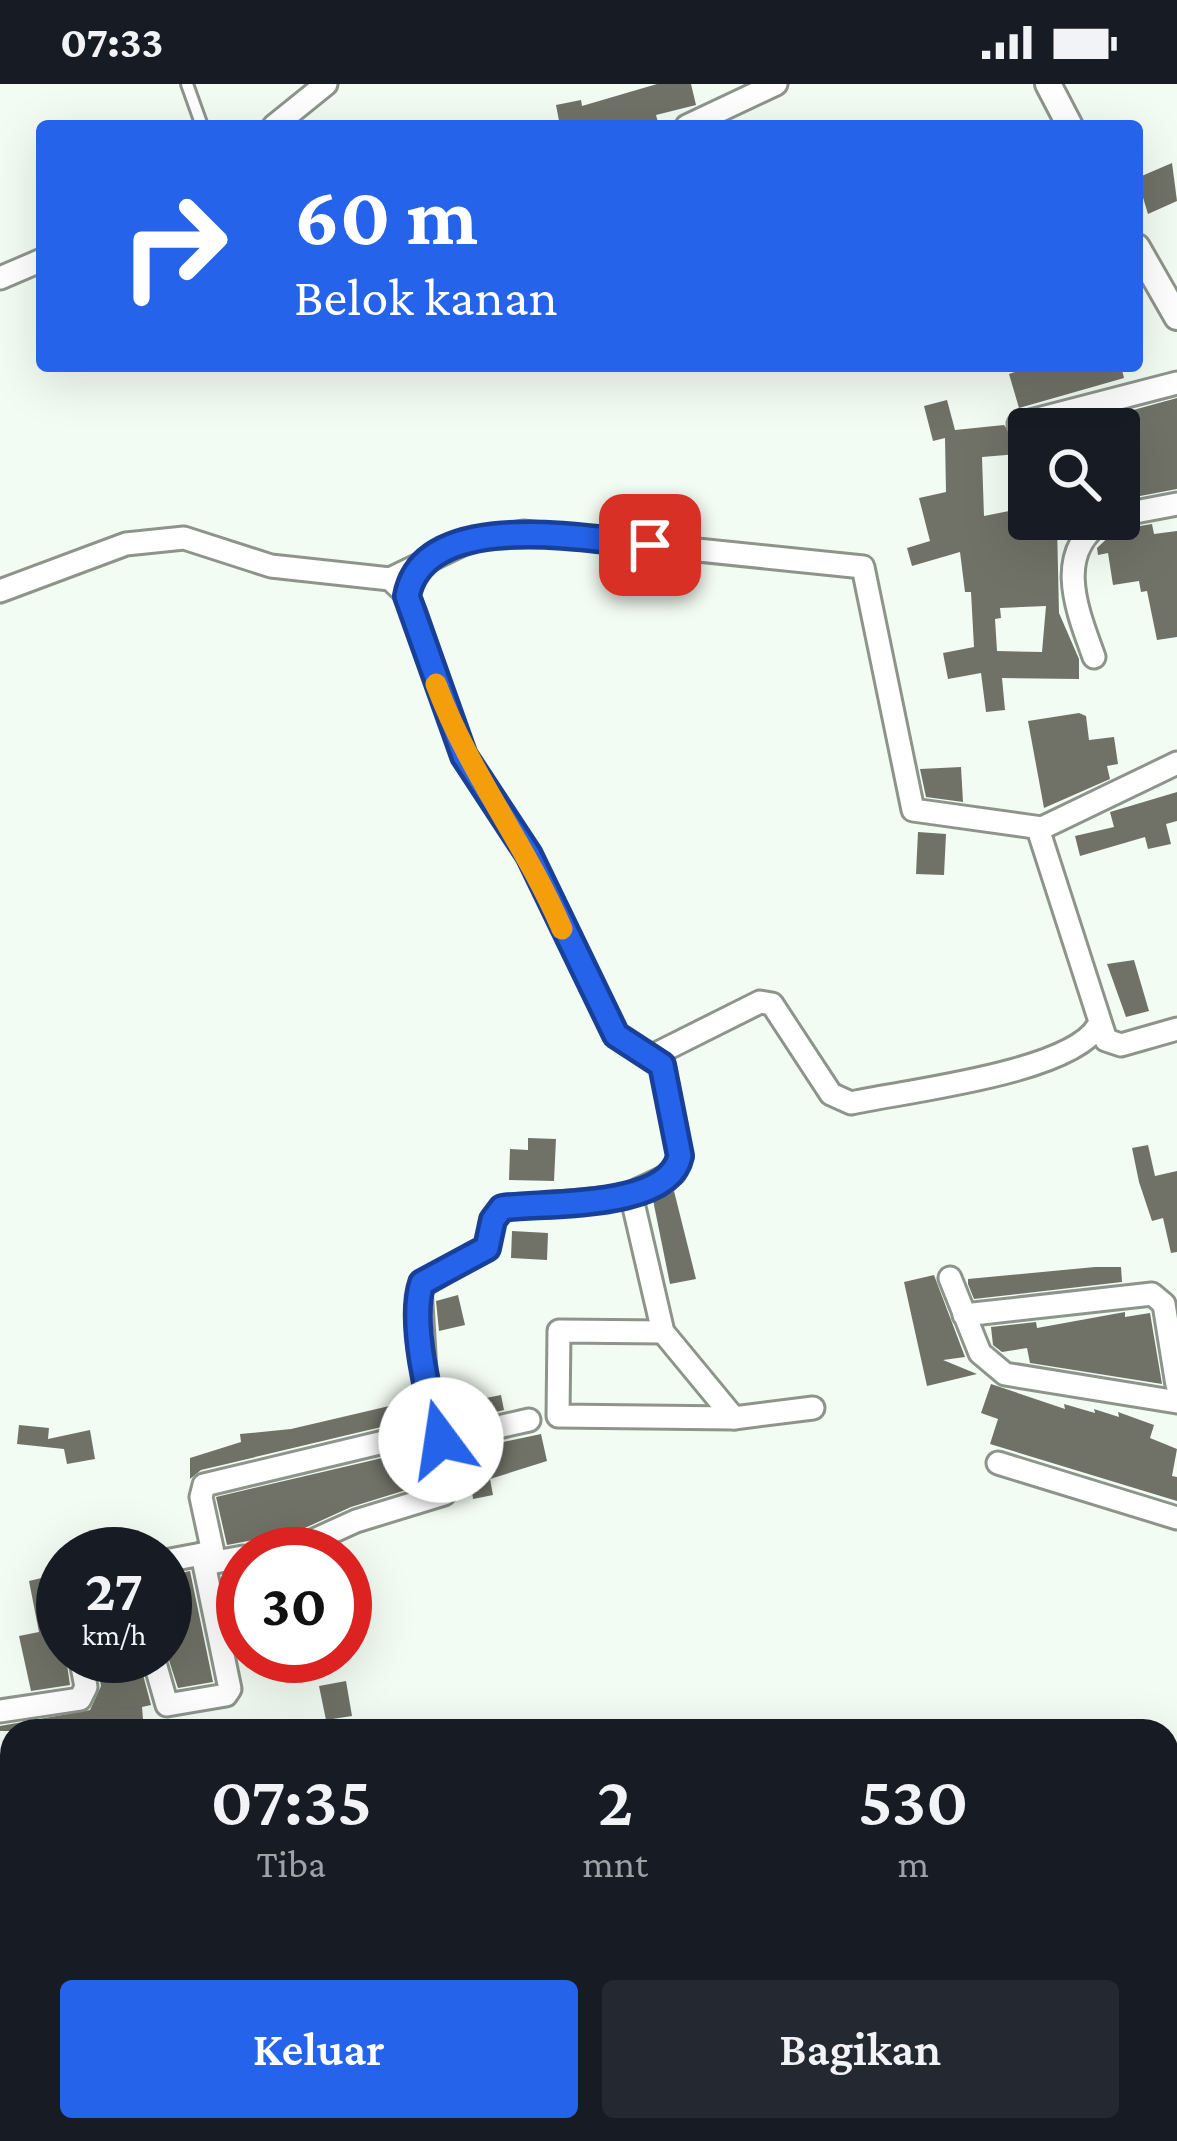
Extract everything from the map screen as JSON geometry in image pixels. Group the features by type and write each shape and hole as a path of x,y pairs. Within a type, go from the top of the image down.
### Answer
{"street":[{"path":"281,120 326,84"},
{"path":"700,120 776,84"},
{"path":"1048,84 1067,120"},
{"path":"1143,257 1177,316"},
{"path":"0,278 36,263"},
{"path":"1081,408 1177,383"},
{"path":"1140,511 1177,504"},
{"path":"0,591 126,544 176,538 271,566 390,579 471,540 523,532 863,567 913,810 1042,828 1177,763"},
{"path":"1086,540 1072,566 1076,610 1094,657"},
{"path":"407,596 418,567"},
{"path":"343,1527 437,1499 448,1486 424,1371 418,1309 422,1283 487,1248 493,1220 502,1208 631,1194 668,1178 680,1162 662,1065 616,1035 529,855 464,756 407,596 390,579"},
{"path":"1042,828 1040,836 1098,1026 1113,1045 1177,1029"},
{"path":"652,1056 760,1002 772,1004 831,1094 850,1103 1053,1058 1089,1038 1098,1026"},
{"path":"631,1194 663,1332 734,1418"},
{"path":"950,1278 980,1353 1005,1374 1177,1402"},
{"path":"964,1315 1153,1294 1165,1304 1177,1385"},
{"path":"663,1332 559,1330 558,1416 734,1418 813,1408"},
{"path":"161,1683 167,1705 226,1695 230,1689 208,1558 204,1485 529,1420"},
{"path":"998,1463 1177,1518"},
{"path":"192,1559 216,1558"},
{"path":"0,1711 80,1699 85,1683"},
{"path":"0,2127 0,2139"}],"lane":[{"path":"187,84 200,120"}],"building":[{"path":"657,84 691,84 696,105 656,115 657,120 559,120 556,105 581,100 582,106"},
{"path":"1172,163 1177,201 1148,214 1143,175"},
{"path":"1122,372 1124,378 1019,408 1009,374"},
{"path":"1177,398 1177,489 1140,496 1140,408"},
{"path":"947,400 955,430 1004,425 1008,430 1008,455 982,457 984,516 1008,511 1008,540 1057,540 1059,613 1079,659 1079,679 1002,678 1005,710 986,712 981,673 948,679 943,653 974,647 971,592 965,592 960,552 912,566 907,548 930,541 919,498 946,492 945,438 933,441 924,406","holes":["1046,606 1042,652 997,651 995,619 1001,618 1000,608"]},
{"path":"1152,524 1154,534 1177,531 1177,637 1157,640 1147,591 1141,592 1139,581 1113,585 1108,553 1098,555 1097,548 1105,540 1140,540 1140,526"},
{"path":"1086,716 1089,740 1114,737 1118,764 1107,766 1110,779 1044,808 1028,721"},
{"path":"961,767 963,802 926,797 920,769"},
{"path":"1177,792 1177,821 1166,824 1171,844 1148,849 1145,837 1080,856 1075,836 1114,827 1110,812"},
{"path":"918,832 946,834 944,875 916,874"},
{"path":"1134,960 1149,1011 1126,1017 1107,964"},
{"path":"528,1138 556,1139 554,1181 509,1180 510,1149 528,1150"},
{"path":"1148,1145 1155,1176 1177,1171 1177,1252 1171,1253 1163,1218 1152,1221 1139,1182 1132,1148"},
{"path":"674,1191 696,1279 670,1284 653,1200"},
{"path":"512,1231 548,1233 547,1260 511,1258"},
{"path":"1121,1267 1122,1282 974,1299 968,1284 968,1279"},
{"path":"934,1275 965,1357 943,1360 977,1374 927,1386 904,1282"},
{"path":"458,1295 465,1325 439,1331 436,1301"},
{"path":"1125,1312 1125,1317 1150,1313 1162,1384 1030,1363 1027,1348 1002,1352 993,1345 991,1327 1036,1322 1037,1328"},
{"path":"991,1384 1065,1409 1064,1404 1119,1417 1118,1412 1154,1425 1150,1438 1177,1449 1172,1476 1177,1477 1177,1501 990,1444 998,1419 981,1413"},
{"path":"501,1395 504,1410 454,1422 451,1405"},
{"path":"415,1400 419,1418 201,1470 190,1479 190,1458 241,1442 240,1434 291,1429"},
{"path":"19,1425 49,1428 48,1439 90,1430 95,1459 67,1464 64,1449 17,1444"},
{"path":"541,1434 547,1461 490,1479 493,1495 473,1499 472,1490 465,1492 456,1452"},
{"path":"425,1448 432,1482 351,1507 307,1527 223,1527 216,1497"},
{"path":"36,1579 36,1617 29,1581"},
{"path":"192,1581 213,1682 178,1688 176,1683 192,1683"},
{"path":"36,1633 36,1683 70,1685 31,1691 19,1636"},
{"path":"100,1683 145,1683 151,1705 142,1707 143,1719 39,1719 90,1710"},
{"path":"346,1683 352,1716 326,1719 319,1686"}],"slow traffic":[{"path":"436,684 464,756 529,855 562,929"}],"route":[{"path":"441,1440 424,1371 418,1309 422,1283 487,1248 493,1220 502,1208 622,1197 668,1178 680,1156 660,1061 626,1046 616,1035 529,855 464,756 407,596 410,581 418,567 486,536 523,532 650,545"}]}
